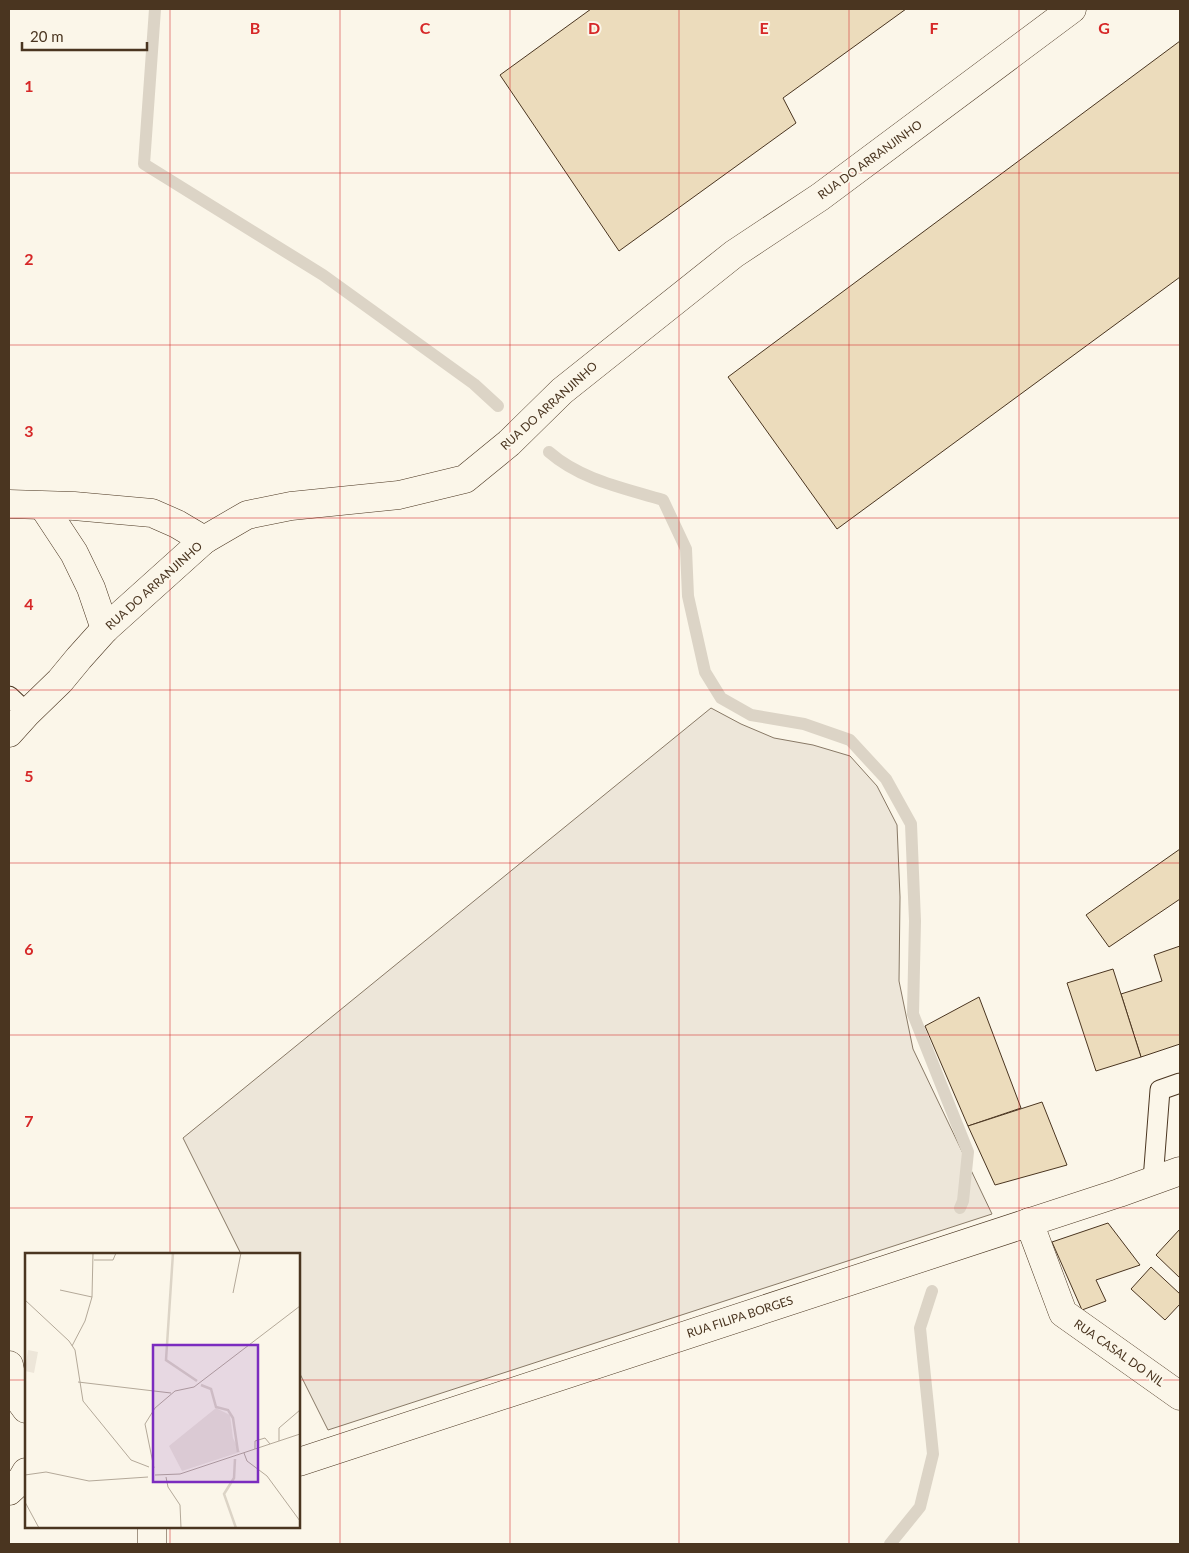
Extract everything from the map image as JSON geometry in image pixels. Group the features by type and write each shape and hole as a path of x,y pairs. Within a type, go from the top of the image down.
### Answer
{"street":[{"name":"RUA DO ARRANJINHO","path":"9,733 18,704 60,681 105,629 204,540 247,515 291,506 399,495 465,479 509,443 562,391 734,254 820,197 1072,9"},
{"path":"9,504 152,513 177,524 204,540"},
{"path":"43,506 74,553 91,588 105,629"},
{"name":"RUA FILIPA BORGES","path":"300,1462 1180,1171"},
{"name":"RUA CASAL DO NIL","path":"1029,1222 1063,1313 1180,1396"},
{"path":"9,1365 17,1398"},
{"path":"152,1528 152,1544"}],"lane":[{"path":"1153,1180 1160,1090 1180,1084"}],"shaded area":[{"path":"711,708 741,724 774,738 813,745 850,756 877,786 897,825 900,897 899,981 913,1049 992,1214 328,1430 300,1374 300,1253 240,1253 183,1138"}],"building":[{"path":"591,9 906,9 783,98 796,123 619,251 500,75"},
{"path":"1180,41 1180,277 837,529 728,377"},
{"path":"1180,849 1180,899 1109,947 1086,915"},
{"path":"1180,946 1180,1044 1141,1057 1121,994 1162,981 1154,955"},
{"path":"1113,969 1141,1057 1096,1071 1067,983"},
{"path":"979,997 1021,1108 968,1126 925,1026"},
{"path":"1042,1102 1067,1165 995,1185 968,1126"},
{"path":"1108,1223 1140,1265 1096,1280 1106,1301 1082,1310 1052,1242"},
{"path":"1180,1229 1180,1278 1156,1255"},
{"path":"1151,1267 1180,1294 1180,1304 1165,1320 1131,1289"}],"waterway":[{"path":"155,9 144,164 323,275 474,384 498,406"},
{"path":"549,452 575,470 603,482 663,500 686,549 688,596 705,672 721,698 751,715 804,724 850,740 886,779 911,824 915,921 913,1014 968,1152 963,1201 960,1208"},
{"path":"890,1544 920,1507 933,1454 920,1328 932,1291"}]}
